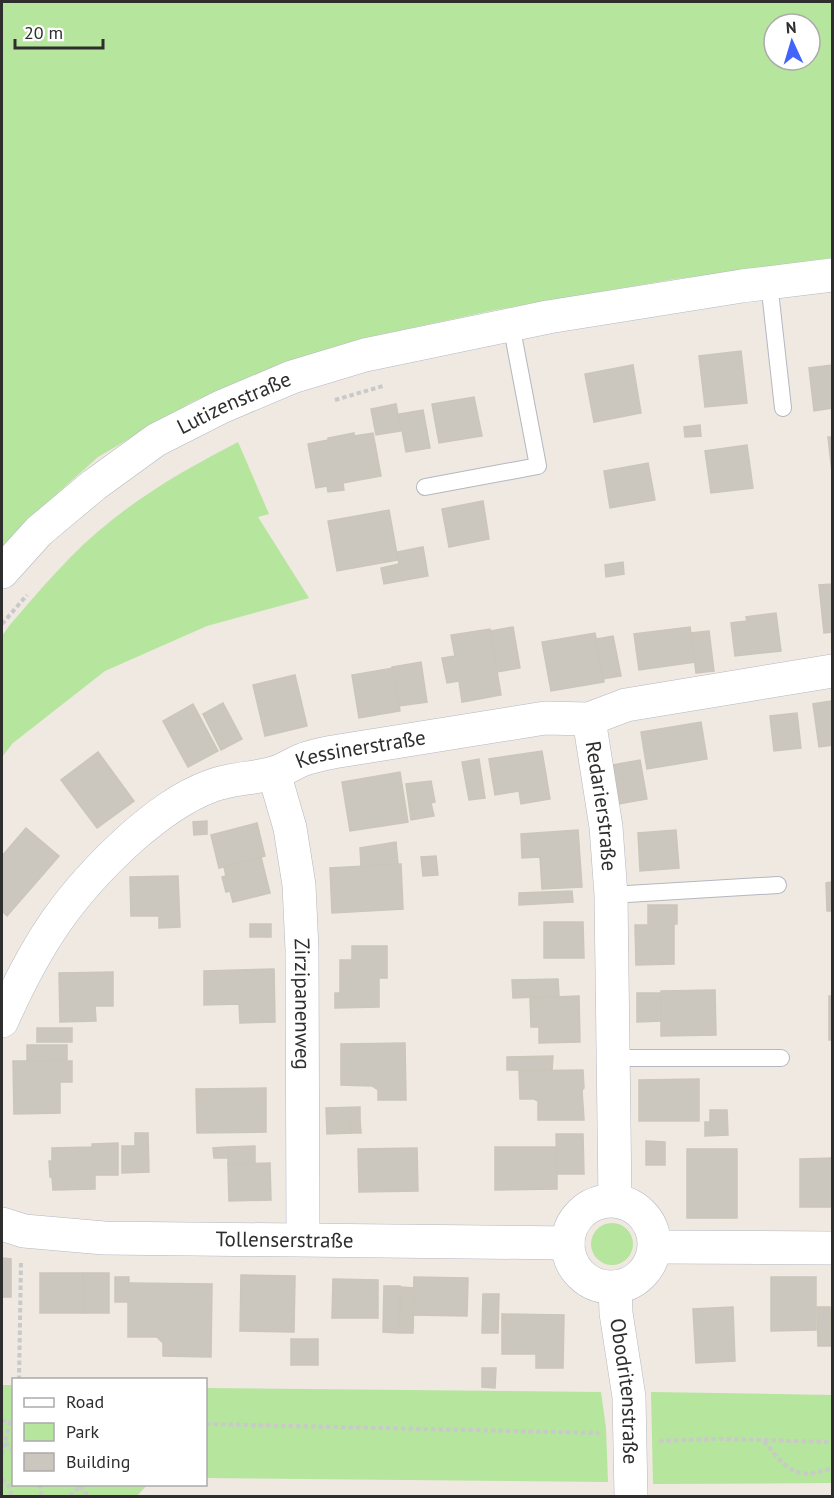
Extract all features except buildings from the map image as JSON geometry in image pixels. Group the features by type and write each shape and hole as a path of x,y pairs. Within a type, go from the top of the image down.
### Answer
{"street":[{"name":"Lutizenstraße","path":"2,572 39,531 94,485 156,440 221,406 292,377 365,355 511,324 769,282 832,275"},
{"name":"Kessinerstraße","path":"2,1022 19,983 48,930 99,866 147,824 178,802 210,786 235,779 273,773 304,759 333,752 544,718 589,718 626,705 832,671"},
{"name":"Redarierstraße","path":"589,718 606,827 611,895 615,1200"},
{"name":"Zirzipanenweg","path":"273,773 290,828 299,885 302,950 303,1239"},
{"path":"615,1200 628,1203 644,1216 654,1233 655,1247 646,1270 637,1278 627,1285 600,1286 587,1280 577,1270 570,1257 568,1244 570,1229 577,1217 588,1207 615,1200"},
{"name":"Tollenserstraße","path":"13,1227 104,1238 568,1244"},
{"path":"655,1247 832,1248"},
{"name":"Obodritenstraße","path":"615,1287 617,1322 629,1397 631,1497"}],"lane":[{"path":"769,282 783,408"},
{"path":"425,487 538,466 511,324"},
{"name":"Redarierstraße","path":"611,895 778,885"},
{"path":"612,1058 781,1058"}],"path":[{"path":"326,402 393,383"},
{"path":"2,624 32,589"},
{"path":"13,1227 21,1248 19,1378"},
{"path":"2,1421 12,1421 2,1455"},
{"path":"207,1424 602,1433 648,1441 832,1442"},
{"path":"764,1441 786,1468 795,1472 815,1474 832,1468"},
{"path":"5,1444 10,1445 12,1450"},
{"path":"2,1479 8,1485 12,1497"}],"green space":[{"path":"2,2 832,2 832,260 675,279 495,310 360,339 282,363 192,402 98,457 31,517 2,550"},
{"path":"238,442 269,514 258,517 309,598 207,626 105,671 13,743 2,757 2,636 9,626 71,557 112,520 174,478"},
{"path":"612,1223 627,1229 633,1244 627,1259 612,1265 597,1259 591,1244 597,1229"},
{"path":"2,1385 12,1385 12,1486 146,1486 137,1496 2,1496"},
{"path":"207,1388 601,1392 606,1428 608,1482 207,1478"},
{"path":"651,1392 832,1395 832,1483 653,1484"}]}
